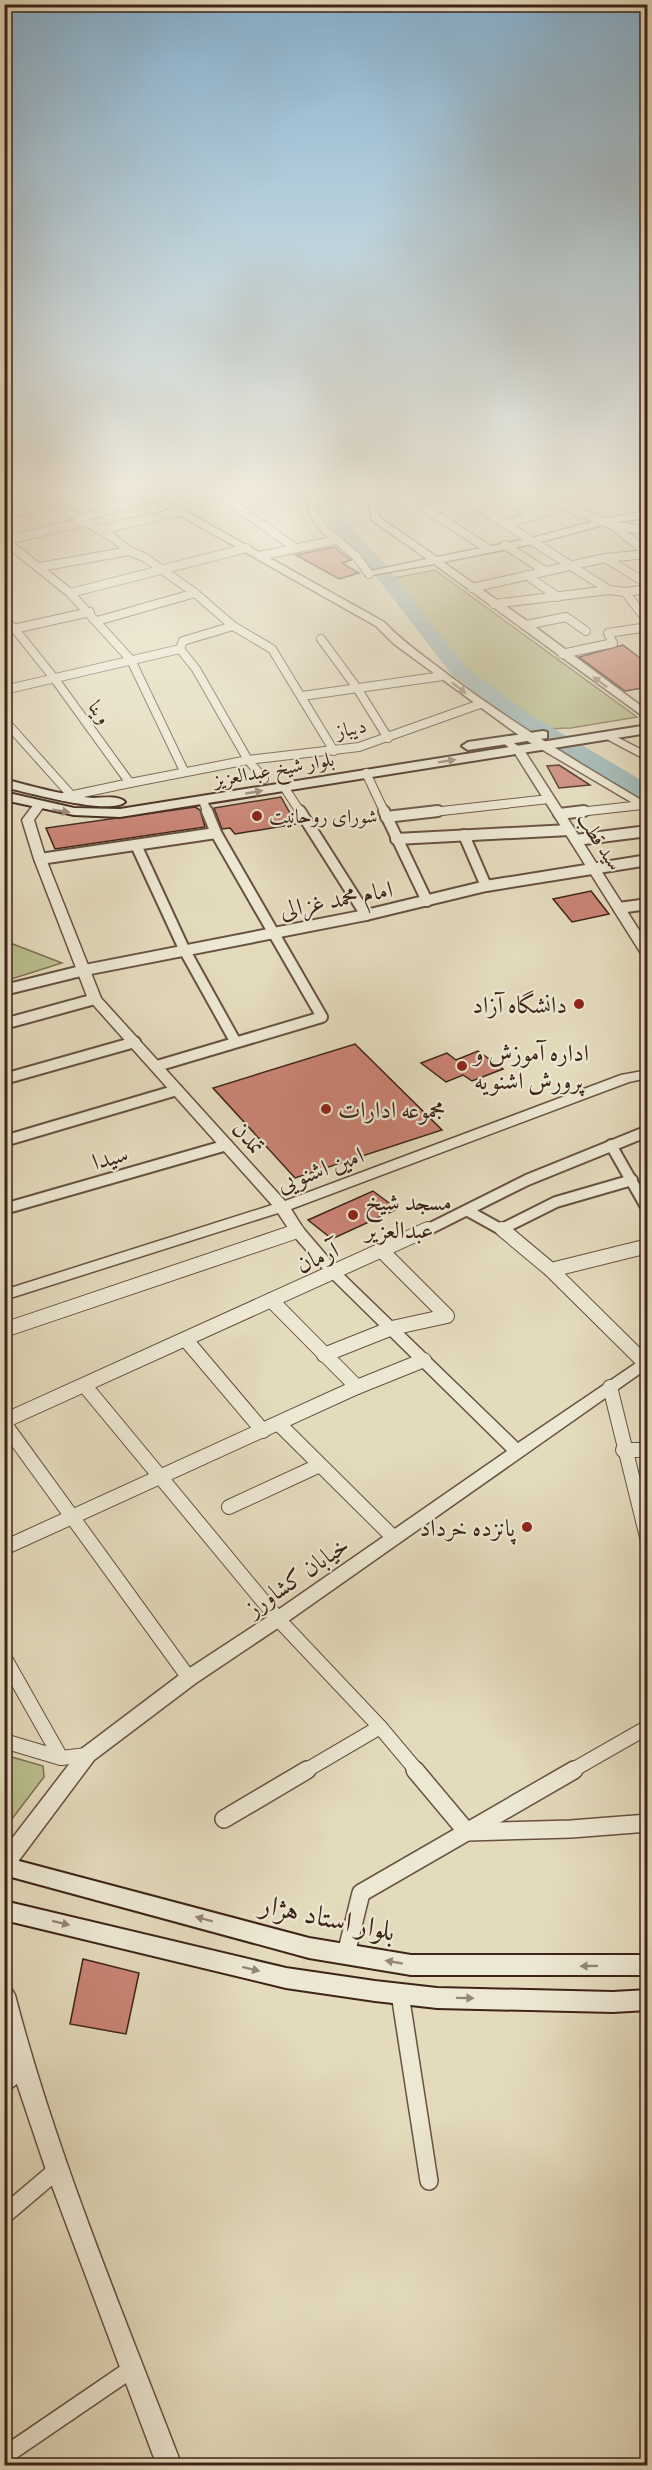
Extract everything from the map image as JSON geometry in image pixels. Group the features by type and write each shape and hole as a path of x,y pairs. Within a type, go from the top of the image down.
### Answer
{"main road":[{"path":"546,741 573,731 648,717"},
{"path":"546,741 648,729"},
{"name":"بلوار شیخ عبدالعزیز","path":"4,783 118,803 505,740 546,741"},
{"name":"بلوار شیخ عبدالعزیز","path":"4,796 38,806 93,814 120,813 518,750 546,741"},
{"path":"38,806 45,792"},
{"name":"بلوار استاد هژار","path":"4,1865 309,1948 411,1965 648,1965"},
{"path":"4,1910 286,1978 437,1998 648,2001"}],"street":[{"path":"4,720 9,730 68,796 184,771 131,660 82,604"},
{"path":"98,621 156,604"},
{"path":"208,604 233,626 272,649 334,751"},
{"path":"346,604 380,624 398,642 480,705 546,741 645,807"},
{"path":"494,604 648,717"},
{"path":"635,604 648,622"},
{"path":"9,630 90,612"},
{"path":"526,626 566,617 586,631"},
{"name":"وینا","path":"4,621 9,630 54,678 130,783"},
{"path":"180,649 183,641 233,626"},
{"path":"562,654 613,644 608,633 648,627"},
{"path":"321,639 357,688 388,738"},
{"path":"4,690 180,649"},
{"path":"180,649 196,669 248,760 264,779"},
{"path":"302,696 443,676"},
{"name":"دیباز","path":"184,771 248,760 359,747 480,705"},
{"path":"607,735 648,758"},
{"path":"505,740 518,750"},
{"name":"سید قطب","path":"518,750 648,955"},
{"path":"366,773 426,901"},
{"path":"284,787 366,915"},
{"path":"386,817 549,799"},
{"path":"157,1066 322,1017 216,833 203,801"},
{"name":"تمدن","path":"38,806 28,820 40,859 95,999 282,1207 297,1231 334,1273 517,1451"},
{"path":"559,814 645,807"},
{"path":"396,839 464,835 572,835 648,831"},
{"path":"40,859 216,833"},
{"path":"464,835 486,886"},
{"path":"136,845 185,951 235,1041"},
{"name":"امام محمد غزالی","path":"4,990 85,970 366,915 486,886 648,860"},
{"path":"619,908 648,904"},
{"path":"4,1024 95,999"},
{"path":"4,1079 135,1042"},
{"name":"امین اشنویی","path":"4,1295 282,1207 626,1078 648,1074"},
{"path":"4,1141 177,1090"},
{"name":"آرمان","path":"4,1422 468,1212 527,1180 648,1131"},
{"name":"سیدا","path":"4,1209 227,1145"},
{"path":"611,1145 639,1186 648,1210"},
{"path":"502,1228 556,1202 639,1186"},
{"path":"468,1212 502,1228 551,1270 646,1361"},
{"path":"4,1330 297,1231"},
{"path":"551,1270 648,1246"},
{"path":"324,1355 392,1328 447,1316 381,1250"},
{"path":"271,1300 357,1387"},
{"path":"186,1340 262,1431"},
{"path":"4,1548 357,1387 424,1360"},
{"name":"خیابان کشاورز","path":"4,1865 87,1755 189,1678 278,1619 646,1361"},
{"path":"85,1386 278,1619 380,1727 467,1832"},
{"path":"610,1387 623,1450 648,1541"},
{"path":"4,1422 189,1678"},
{"path":"279,1424 394,1538"},
{"path":"623,1450 648,1450"},
{"path":"229,1507 320,1465"},
{"path":"4,1657 62,1758"},
{"path":"346,1954 361,1893 648,1726"},
{"path":"224,1819 380,1727"},
{"path":"4,1742 62,1758 87,1755"},
{"path":"467,1832 570,1829 648,1823"},
{"path":"400,1994 429,2181"},
{"path":"4,1995 14,2076 57,2170 170,2466"},
{"path":"4,2215 57,2170"},
{"path":"4,2456 132,2368"}],"green space":[{"path":"414,604 482,604 637,717 571,728 545,729 482,685 460,664"},
{"path":"5,941 62,963 5,981"},
{"path":"5,1755 43,1766 44,1777 5,1828"}],"building":[{"path":"623,645 648,664 648,687 625,691 579,657"},
{"path":"559,765 590,785 559,788 547,766"},
{"name":"شورای روحانیت","path":"281,797 296,824 235,834 230,828 222,829 214,808"},
{"path":"195,807 200,810 205,827 55,849 46,828"},
{"path":"591,891 609,914 572,922 553,899"},
{"name":"مجموعه ادارات","path":"355,1044 442,1130 295,1178 213,1088"},
{"name":"اداره آموزش و پرورش اشنویه","path":"478,1051 503,1069 472,1081 463,1075 446,1082 421,1063 447,1053 456,1060"},
{"name":"مسجد شیخ عبدالعزیر","path":"373,1191 397,1209 332,1239 308,1220"},
{"path":"83,1959 139,1973 126,2034 70,2024"}],"waterway":[{"path":"407,604 459,671 481,689 550,737 648,794"}],"place":[{"name":"شورای روحانیت","path":"257,816"},
{"name":"دانشگاه آزاد","path":"579,1004"},
{"name":"اداره آموزش و پرورش اشنویه","path":"462,1066"},
{"name":"مجموعه ادارات","path":"326,1109"},
{"name":"مسجد شیخ عبدالعزیر","path":"353,1215"},
{"name":"پانزده خرداد","path":"527,1527"}]}
